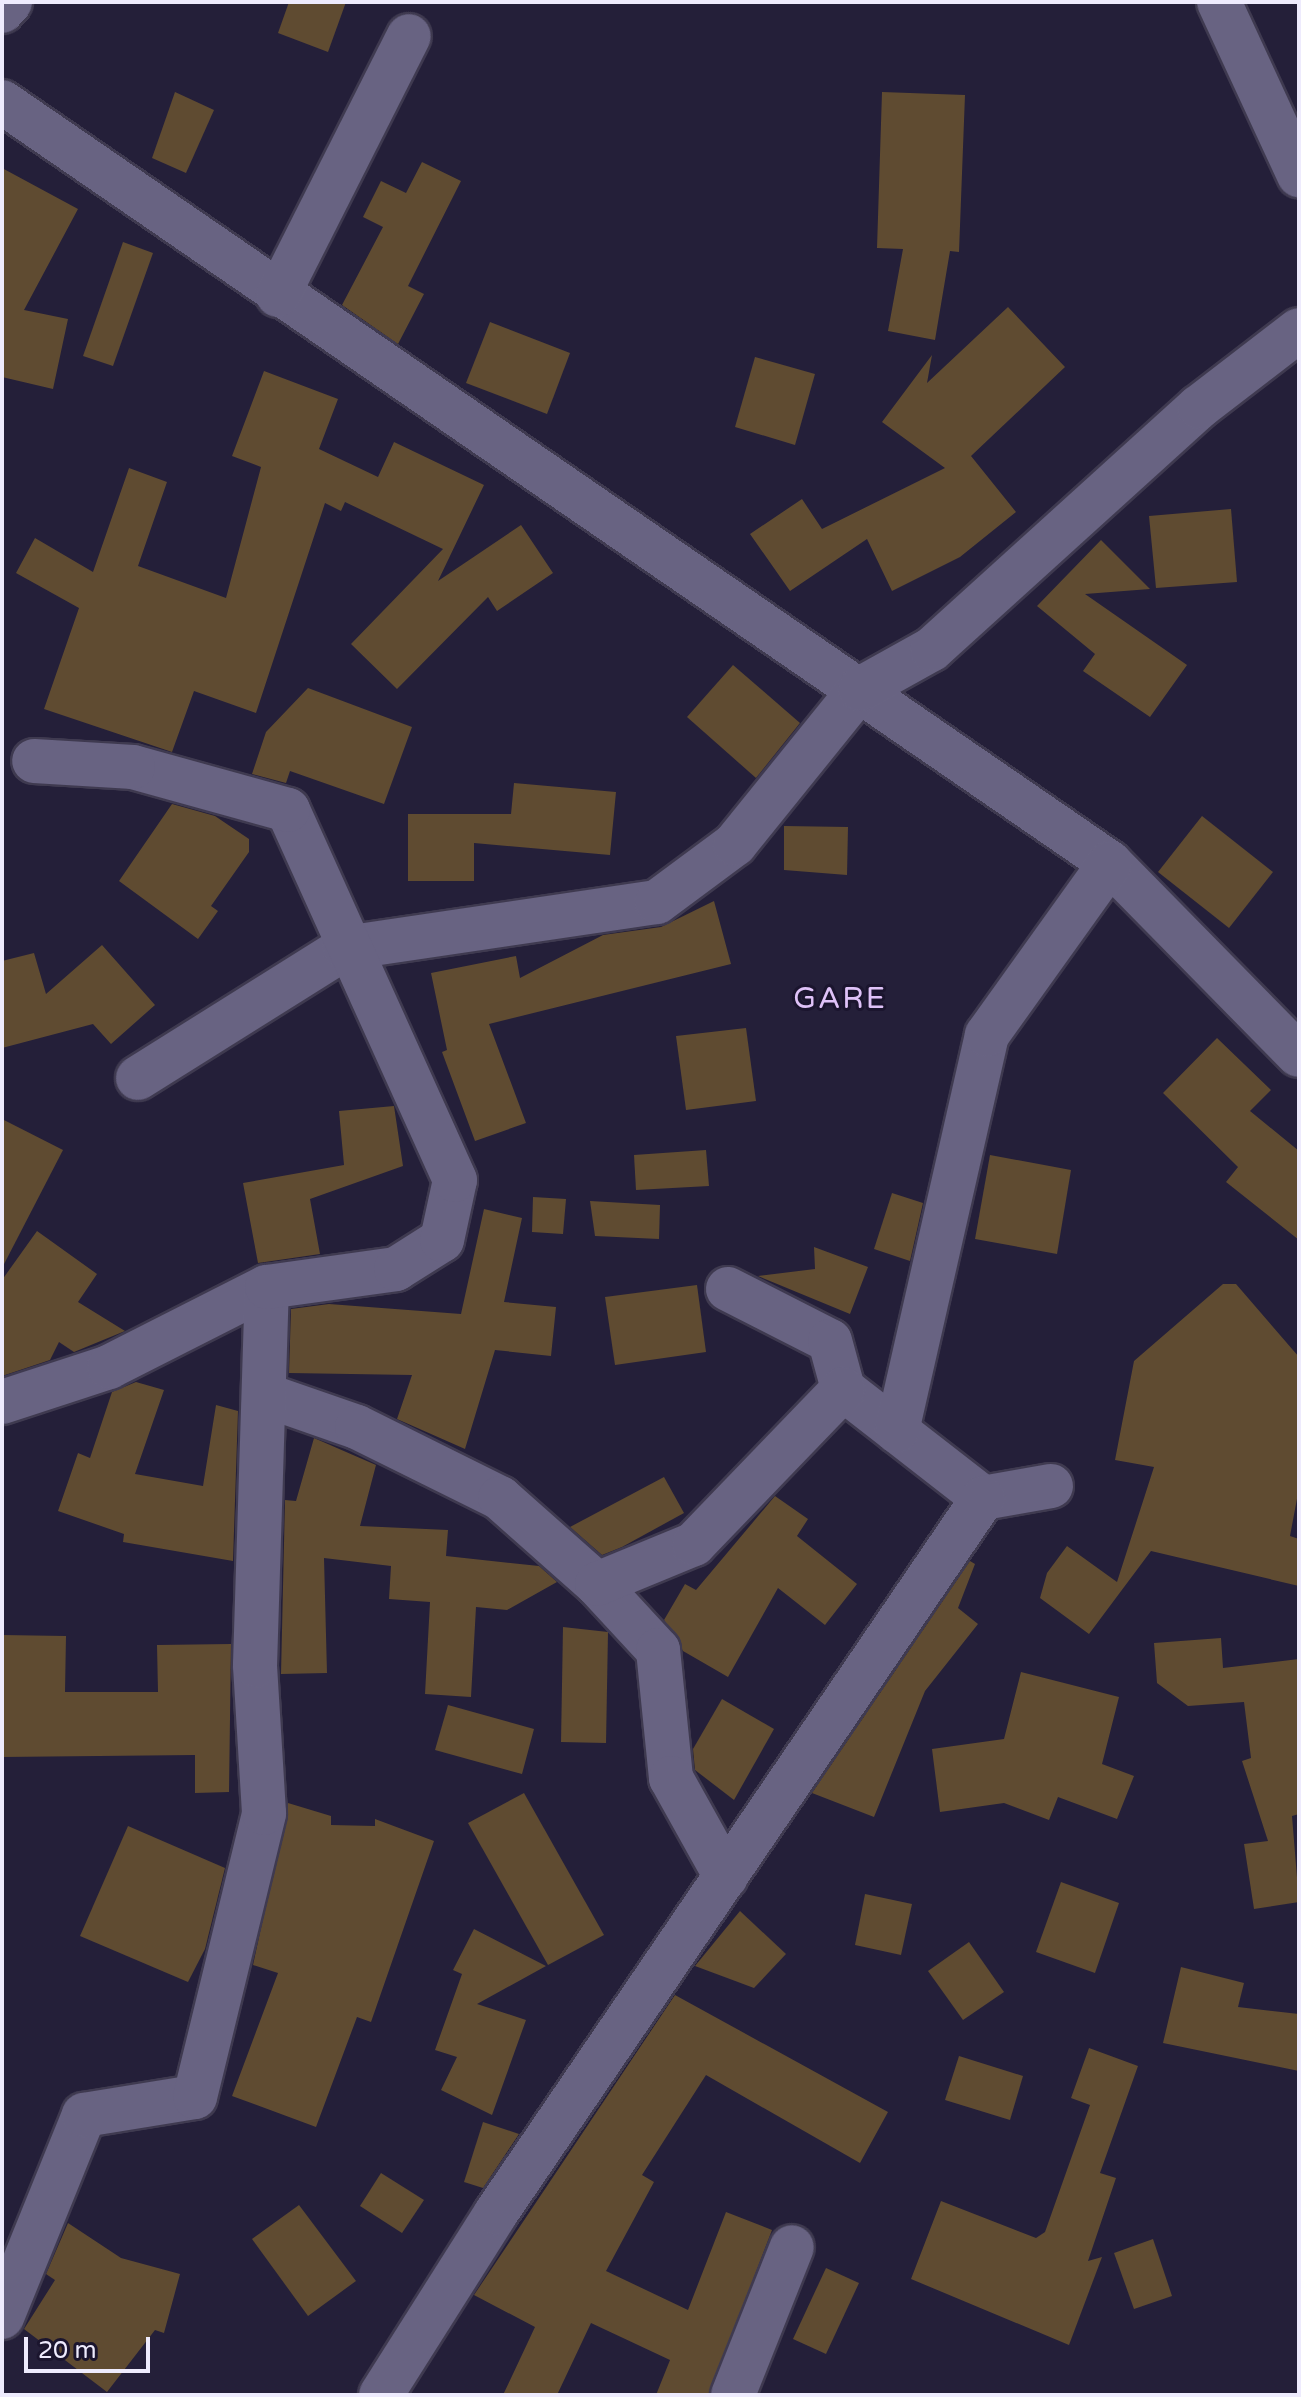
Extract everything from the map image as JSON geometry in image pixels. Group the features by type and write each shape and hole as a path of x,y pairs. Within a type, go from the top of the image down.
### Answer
{"street":[{"path":"2,11 10,2"},
{"path":"1219,2 1299,175"},
{"path":"278,295 409,36"},
{"path":"2,102 278,295 860,689 1110,863 1299,1055"},
{"path":"138,1078 345,948 657,902 735,844 860,689 932,649 1199,407 1299,330"},
{"path":"7,1399 109,1367 267,1287 396,1269 442,1240 455,1180 345,948 288,810 133,767 34,761"},
{"path":"897,1431 987,1035 1110,863"},
{"path":"2,2317 84,2115 195,2097 264,1813 255,1665 267,1287"},
{"path":"728,1289 830,1341 843,1389 983,1498"},
{"path":"597,1584 694,1544 843,1389"},
{"path":"265,1395 357,1427 500,1498 597,1584 658,1650 671,1778 726,1877"},
{"path":"381,2395 983,1498 1051,1486"},
{"path":"733,2395 792,2247"}],"building":[{"path":"289,2 346,2 328,52 278,33"},
{"path":"175,92 214,110 186,173 152,158"},
{"path":"882,92 965,95 959,252 950,251 935,340 888,331 903,249 877,248"},
{"path":"422,162 461,181 408,286 424,294 398,344 342,305 383,227 363,217 381,181 406,193"},
{"path":"2,168 78,209 24,310 68,319 53,389 2,377"},
{"path":"123,242 153,253 113,366 83,356"},
{"path":"1008,307 1065,367 971,456 1016,512 960,557 892,591 867,539 790,591 750,534 802,499 822,529 945,468 882,422 932,355 927,383"},
{"path":"490,322 570,353 547,414 466,383"},
{"path":"755,357 815,374 795,445 735,427"},
{"path":"264,371 338,399 319,449 378,477 394,442 484,485 438,581 521,525 553,573 497,611 488,597 397,689 351,644 443,549 345,502 341,511 325,503 256,713 194,691 172,752 44,709 79,608 16,573 35,538 93,572 129,468 167,482 138,566 226,598 261,467 232,456"},
{"path":"1231,509 1237,582 1156,588 1149,516"},
{"path":"1101,540 1150,589 1085,594 1187,665 1150,717 1083,671 1095,654 1037,606"},
{"path":"733,665 800,723 756,778 687,717"},
{"path":"308,688 412,727 384,804 290,771 286,783 252,774 266,732"},
{"path":"514,783 616,792 610,855 474,843 474,881 408,881 408,814 511,814"},
{"path":"172,804 215,816 249,839 249,852 211,906 218,911 198,939 119,881"},
{"path":"1202,816 1273,872 1229,928 1158,872"},
{"path":"784,826 848,827 847,875 784,870"},
{"path":"714,901 731,964 489,1024 526,1123 475,1141 442,1052 447,1050 431,973 516,956 520,978 603,935 661,927"},
{"path":"102,945 155,1005 111,1044 93,1024 2,1048 2,961 34,953 46,994"},
{"path":"746,1028 756,1101 686,1110 676,1036"},
{"path":"1217,1038 1271,1090 1250,1111 1299,1151 1299,1240 1226,1182 1238,1167 1163,1093"},
{"path":"394,1106 403,1166 310,1199 320,1254 258,1263 243,1183 344,1165 339,1111"},
{"path":"2,1119 63,1150 2,1268"},
{"path":"706,1150 709,1186 636,1190 634,1155"},
{"path":"990,1155 1071,1170 1057,1254 975,1239"},
{"path":"892,1193 923,1203 910,1261 874,1249"},
{"path":"533,1197 566,1199 563,1234 532,1232"},
{"path":"590,1201 660,1205 659,1239 595,1236"},
{"path":"484,1209 522,1218 504,1302 556,1307 551,1356 495,1350 465,1449 397,1419 412,1375 289,1373 291,1309 329,1304 461,1314"},
{"path":"37,1231 97,1274 78,1302 125,1331 74,1352 59,1342 50,1360 2,1376 2,1280"},
{"path":"814,1247 868,1267 850,1314 758,1276 815,1269"},
{"path":"1223,1284 1236,1284 1299,1357 1299,1488 1290,1536 1299,1539 1299,1586 1151,1551 1089,1634 1040,1598 1047,1573 1067,1546 1117,1582 1154,1467 1115,1460 1134,1361"},
{"path":"697,1285 706,1352 615,1365 605,1297"},
{"path":"136,1382 164,1390 135,1474 203,1486 216,1405 238,1411 233,1561 123,1542 124,1534 58,1511 78,1453 90,1458 112,1392"},
{"path":"314,1438 376,1465 360,1526 448,1530 446,1556 539,1566 557,1582 507,1610 476,1607 471,1697 425,1694 430,1602 389,1599 391,1566 324,1558 327,1673 281,1674 285,1500 296,1501"},
{"path":"664,1477 684,1513 622,1547 602,1555 570,1527"},
{"path":"775,1496 808,1519 797,1536 857,1584 825,1625 778,1588 728,1677 683,1651 664,1620 685,1584 696,1590"},
{"path":"970,1561 975,1564 958,1608 978,1624 925,1691 874,1817 812,1793"},
{"path":"563,1627 608,1632 606,1743 561,1742"},
{"path":"2,1635 66,1636 65,1692 158,1692 157,1645 231,1644 229,1792 195,1793 195,1755 2,1757"},
{"path":"1221,1638 1223,1668 1299,1659 1299,1814 1292,1816 1299,1902 1254,1909 1244,1844 1268,1841 1242,1761 1251,1758 1244,1702 1188,1706 1157,1683 1154,1643"},
{"path":"1021,1672 1119,1697 1102,1764 1134,1776 1117,1819 1058,1797 1049,1820 1004,1803 940,1812 932,1749 1004,1739"},
{"path":"722,1699 774,1729 734,1800 695,1770 693,1749"},
{"path":"448,1705 534,1729 522,1774 435,1750"},
{"path":"524,1793 604,1935 548,1965 468,1823"},
{"path":"288,1803 331,1816 331,1825 375,1826 375,1819 434,1841 371,2022 357,2017 316,2127 232,2096 278,1973 253,1965"},
{"path":"128,1826 225,1868 205,1949 188,1982 80,1936"},
{"path":"1061,1882 1119,1903 1095,1973 1036,1952"},
{"path":"865,1894 912,1904 901,1955 855,1945"},
{"path":"740,1911 786,1954 754,1988 695,1966"},
{"path":"474,1929 546,1966 477,2004 526,2020 492,2115 441,2090 457,2057 435,2050 462,1974 453,1970"},
{"path":"969,1942 1004,1992 963,2020 928,1971"},
{"path":"1181,1967 1244,1983 1238,2007 1299,2014 1299,2071 1163,2043"},
{"path":"675,1995 888,2112 860,2163 706,2075 642,2175 654,2182 606,2271 688,2310 726,2212 772,2230 709,2395 656,2395 670,2360 591,2323 557,2395 503,2395 535,2327 474,2295"},
{"path":"1089,2048 1138,2066 1100,2173 1116,2178 1088,2261 1102,2257 1069,2345 911,2279 941,2201 1036,2238 1045,2232 1090,2105 1071,2098"},
{"path":"959,2056 1023,2076 1010,2120 945,2100"},
{"path":"483,2122 519,2134 483,2188 464,2182"},
{"path":"381,2173 424,2200 402,2233 360,2206"},
{"path":"299,2205 356,2281 308,2316 252,2239"},
{"path":"68,2223 121,2258 180,2274 164,2333 155,2330 107,2392 24,2329 55,2280 46,2274"},
{"path":"1153,2239 1172,2296 1134,2309 1114,2253"},
{"path":"826,2268 859,2283 826,2354 793,2339"}],"district":[{"name":"GARE","path":"840,999"}]}
